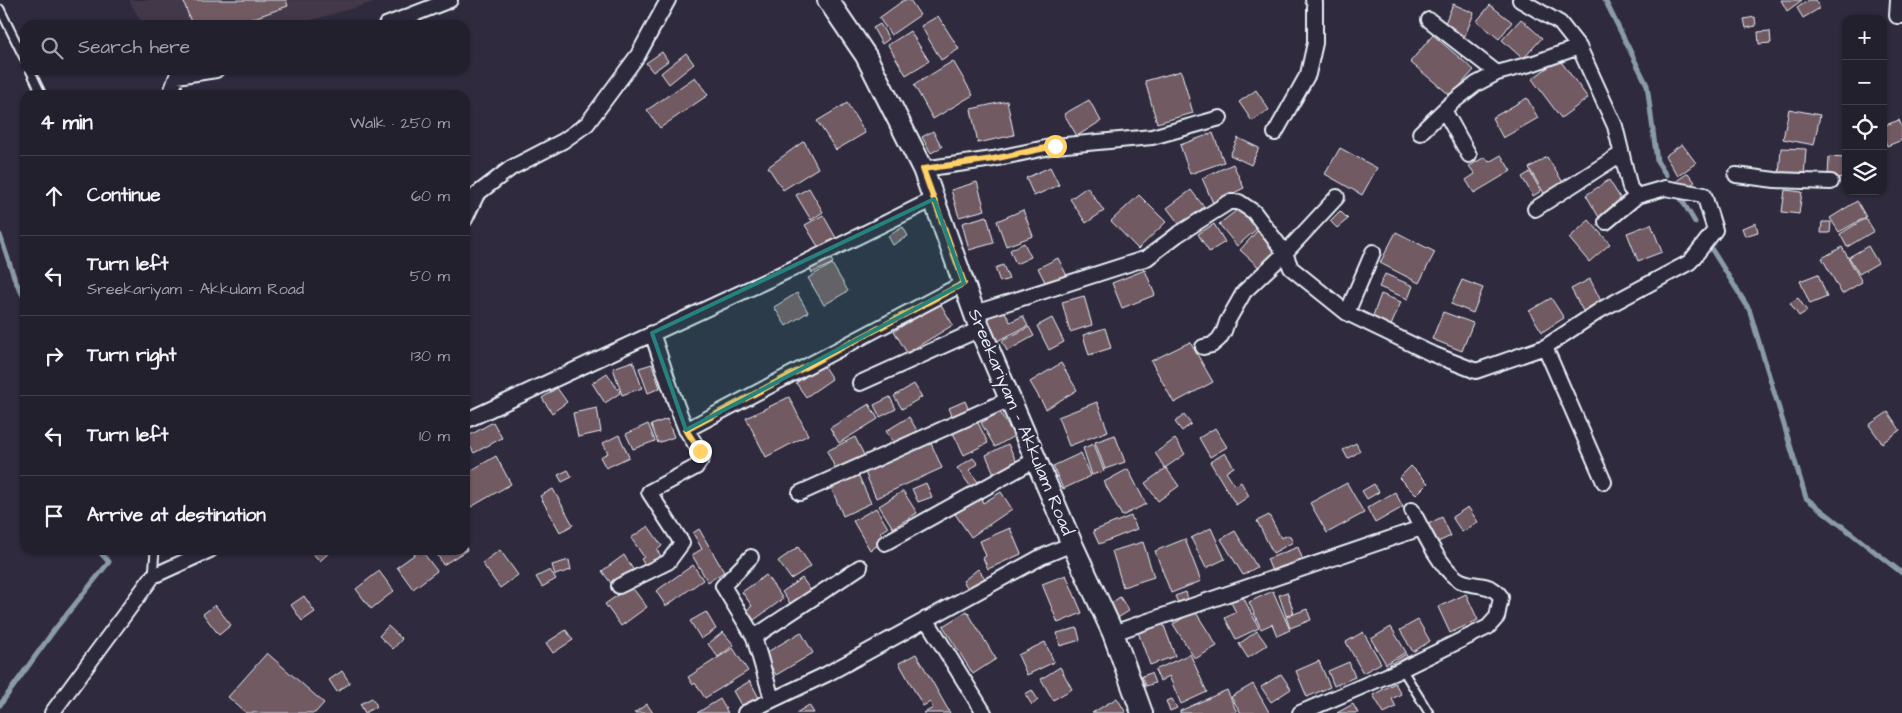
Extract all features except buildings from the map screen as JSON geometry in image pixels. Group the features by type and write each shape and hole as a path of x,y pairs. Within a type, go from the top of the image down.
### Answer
{"main road":[{"name":"Sreekariyam - Akkulam Road","path":"828,0 866,56 923,169 977,321 1072,544 1113,633 1142,713"}],"street":[{"path":"399,20 450,0"},
{"path":"470,209 477,194 511,168 563,141 587,124 638,55 668,0"},
{"path":"1276,133 1308,74 1315,42 1315,2 1313,0"},
{"path":"1520,0 1560,22 1579,47 1615,126 1630,188 1637,196"},
{"path":"1898,0 1897,16 1902,16"},
{"path":"1429,20 1497,73"},
{"path":"1420,133 1444,110 1476,84 1497,73 1534,63 1579,47"},
{"path":"172,90 178,76 184,75"},
{"path":"1444,110 1469,155"},
{"path":"923,169 993,159 1055,146 1152,138 1220,118"},
{"path":"1534,209 1621,154"},
{"path":"1736,175 1775,180 1831,182"},
{"path":"860,383 977,321 1147,258 1177,235 1230,202 1244,204 1254,212 1285,253 1292,268 1347,313 1430,353 1476,371 1545,347 1602,309 1690,262 1715,230 1704,195 1665,188 1637,196 1606,222"},
{"path":"1202,347 1212,345 1219,339 1244,292 1285,253 1337,197"},
{"path":"470,419 796,267 934,199"},
{"path":"1347,313 1373,252"},
{"path":"686,430 964,283"},
{"path":"618,586 668,562 682,543 649,492 696,466 701,462 702,458 700,451 686,430 652,333"},
{"path":"1545,347 1604,482"},
{"path":"800,493 1010,399"},
{"path":"885,543 1036,460"},
{"path":"1300,713 1402,669 1488,627 1497,617 1501,597 1497,591 1487,586 1456,579 1444,566 1412,510"},
{"path":"1113,633 1421,528"},
{"path":"745,713 827,674 926,619 1041,558 1072,544"},
{"path":"52,713 153,576 199,555"},
{"path":"751,557 723,586 754,637 772,699"},
{"path":"754,637 860,566"},
{"path":"926,619 984,713"}],"lane":[{"path":"0,9 20,50"},
{"path":"32,75 40,90"},
{"path":"153,576 155,555"},
{"path":"1402,669 1429,713"}],"highlighted area":[{"path":"934,199 964,283 686,430 652,333"}],"shaded area":[{"path":"129,0 382,0 312,20 140,20"}],"waterway":[{"path":"1605,0 1647,85 1657,161 1666,175"},
{"path":"1680,197 1695,222"},
{"path":"0,235 20,290"},
{"path":"1709,245 1749,309 1806,498 1902,573"},
{"path":"0,705 55,629 109,562 103,555"}],"route":[{"path":"700,451 686,430 964,283 923,169 993,159 1055,146"}]}
